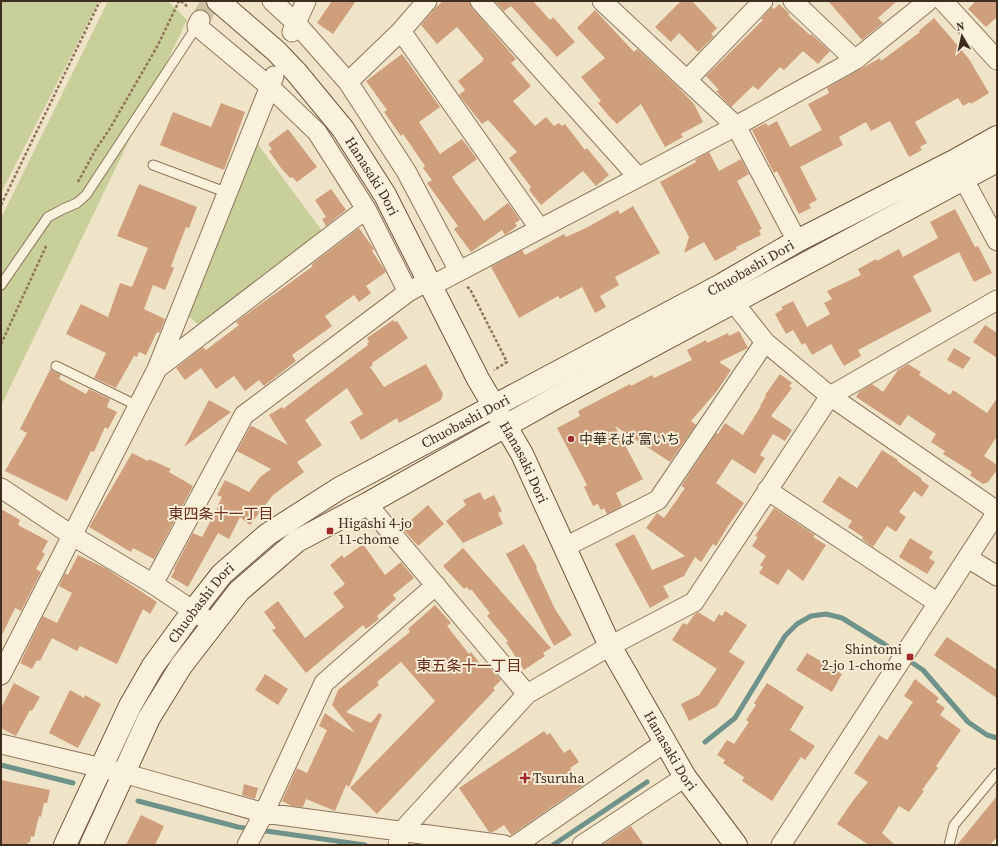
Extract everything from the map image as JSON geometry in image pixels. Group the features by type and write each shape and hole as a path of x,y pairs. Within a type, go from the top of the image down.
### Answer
{"street":[{"name":"Hanasaki Dori","path":"218,1 281,56 296,72 343,129 385,195 478,379 522,454 610,646 664,743 685,777 736,845"},
{"path":"272,1 294,27 348,82 406,171 455,273"},
{"path":"294,27 306,1"},
{"path":"348,82 401,31 427,1"},
{"path":"480,1 638,177"},
{"path":"602,1 736,126 797,241"},
{"path":"687,80 763,1"},
{"path":"793,1 855,60"},
{"path":"153,584 244,416 408,292 455,273 540,229 736,126 855,60 928,1"},
{"path":"943,1 997,60"},
{"path":"195,17 272,81 316,132 366,209 408,292"},
{"path":"401,31 540,229"},
{"path":"1,675 157,369 272,81"},
{"name":"Chuobashi Dori","path":"66,845 100,768 130,706 153,666 222,574 268,534 340,488 723,284 797,241 954,161 997,137"},
{"path":"954,161 997,242"},
{"name":"Chuobashi Dori","path":"91,845 149,718 181,666 239,591 297,542 557,397 997,161"},
{"path":"157,369 366,209"},
{"path":"723,284 734,303 765,342 830,396 997,512 781,845"},
{"path":"399,840 527,694 610,646 694,602 830,396 997,300"},
{"path":"565,547 658,500 765,342"},
{"path":"1,488 73,536 153,584 213,624"},
{"path":"767,490 938,603"},
{"path":"367,504 527,694"},
{"path":"968,558 997,576"},
{"path":"254,830 324,683 436,585"},
{"path":"516,845 664,743"},
{"path":"1,744 123,773 254,830 399,840 504,845"},
{"path":"582,845 685,777"}],"lane":[{"path":"1,285 48,217 77,203 86,195 195,17"},
{"path":"153,165 228,193"},
{"path":"56,366 138,406"},
{"path":"949,845 954,825 997,773"}],"path":[{"path":"1,204 100,1"},
{"path":"181,1 195,17"},
{"path":"455,273 470,289 507,362"}],"green space":[{"path":"1,1 99,1 1,193"},
{"path":"108,1 168,1 187,20 1,406 1,218"},
{"path":"257,143 323,232 199,325 188,316"}],"building":[{"path":"332,1 356,1 333,34 317,23"},
{"path":"443,1 469,1 472,8 516,59 511,63 531,86 513,101 535,126 546,117 554,126 559,123 562,126 565,124 585,150 587,148 609,175 596,186 583,171 541,205 529,190 531,187 509,158 517,152 488,120 482,124 459,95 465,90 458,81 484,59 457,27 437,44 421,25"},
{"path":"495,1 533,1 550,20 553,17 575,42 557,57 511,6 504,11"},
{"path":"681,1 692,1 717,28 711,34 714,36 698,52 679,33 671,42 655,27"},
{"path":"828,1 897,1 878,18 883,23 862,40"},
{"path":"976,1 997,1 997,17 986,27 968,9"},
{"path":"779,4 790,14 788,15 830,51 818,64 803,51 784,70 780,67 758,90 753,86 731,107 716,91 719,90 706,76 763,20 761,19 772,7 774,9"},
{"path":"595,10 634,52 637,49 677,86 694,104 703,122 681,134 683,137 665,147 641,104 617,124 608,115 598,103 601,101 581,77 605,58 577,28"},
{"path":"934,18 969,59 989,93 971,104 970,102 963,106 958,98 915,122 927,143 920,147 922,150 909,157 890,121 871,131 866,122 839,137 843,145 800,167 817,200 809,204 811,208 799,214 777,171 774,173 752,130 766,123 768,126 777,121 790,147 822,130 808,104 829,93 827,88 880,58 881,61 920,32 919,31"},
{"path":"402,54 440,107 419,122 440,154 462,139 477,159 452,177 456,183 484,221 508,203 520,220 515,223 517,226 505,235 502,230 471,252 454,229 458,226 427,183 432,180 423,168 425,166 403,134 401,136 384,112 387,110 366,81"},
{"path":"221,103 245,112 224,170 160,145 173,112 211,127"},
{"path":"288,129 317,167 297,182 292,177 290,178 269,151 272,149 268,144"},
{"path":"709,152 719,171 741,159 749,174 737,181 762,229 759,230 761,235 736,247 737,249 715,261 704,242 684,253 689,237 660,182 696,162 695,160"},
{"path":"139,184 197,207 189,228 186,227 171,266 174,268 165,290 153,285 144,309 165,319 160,332 157,332 146,355 139,352 137,357 134,356 116,388 94,378 106,353 66,334 81,304 108,317 120,283 132,287 148,248 117,236"},
{"path":"331,189 346,210 326,226 322,219 326,217 315,200"},
{"path":"633,206 660,253 615,277 619,285 600,296 606,307 595,313 582,287 560,299 558,296 519,318 491,267 522,250 525,255 564,234 566,237 588,227 618,210 620,214"},
{"path":"955,209 975,247 978,246 992,273 974,282 959,252 913,276 932,311 858,350 861,356 844,366 831,344 812,355 805,343 802,345 793,330 786,334 775,314 783,309 781,307 793,301 807,327 830,314 824,303 832,299 827,291 861,275 858,269 876,259 877,261 899,249 903,257 938,238 930,222"},
{"path":"359,228 374,249 372,251 386,272 366,286 371,293 359,302 354,295 325,316 332,326 292,355 296,361 264,386 259,380 245,391 234,376 216,389 201,368 185,380 176,368 203,347 206,350 239,325 236,322 313,266 311,265"},
{"path":"393,320 395,322 397,321 408,338 372,363 373,365 370,367 384,387 426,364 443,394 441,400 399,423 397,418 361,440 350,422 363,414 347,388 305,420 322,445 297,462 304,472 273,495 250,525 240,517 229,539 218,533 188,587 171,577 193,533 202,537 219,505 222,497 217,495 225,480 249,492 260,477 271,469 237,451 250,427 252,426 288,445 269,415 282,407 283,409 368,345 367,343 369,342 367,338"},
{"path":"985,325 997,333 997,358 973,342"},
{"path":"739,331 748,348 719,362 731,370 717,391 691,421 696,425 670,462 615,426 643,479 616,493 622,506 607,514 604,508 601,510 598,504 593,506 584,487 587,485 557,428 580,416 578,411 630,384 631,386 652,375 654,378 692,360 687,350 706,340 707,343 728,333 729,336"},
{"path":"954,348 971,358 963,369 947,360"},
{"path":"908,364 921,372 919,375 950,395 953,390 987,413 997,398 997,436 984,456 997,465 997,470 988,482 983,484 970,475 972,472 943,454 945,451 931,442 936,434 908,415 900,426 856,397 859,392 872,384 883,392 898,370"},
{"path":"51,368 53,371 61,375 59,379 86,394 89,389 110,399 107,407 117,412 108,429 105,427 94,452 91,451 67,501 5,471 27,433 20,429"},
{"path":"780,374 792,383 789,386 792,388 771,416 792,430 785,441 773,434 760,455 765,458 755,474 732,459 716,483 744,503 716,546 713,544 701,562 695,557 684,576 663,586 669,597 650,608 615,544 634,534 652,570 685,556 646,528 657,513 664,518 685,488 681,486 716,433 718,434 725,423 743,435 761,406 766,396 765,395"},
{"path":"209,400 231,412 184,447"},
{"path":"882,450 898,460 897,461 922,479 921,480 929,486 922,497 914,491 899,512 906,517 896,532 887,526 873,547 862,539 863,537 848,527 852,521 822,502 839,476 857,488"},
{"path":"132,453 148,461 149,459 171,469 169,472 193,486 154,559 133,548 131,552 89,527"},
{"path":"480,492 484,500 494,495 502,511 498,513 503,524 463,543 446,521 466,505 463,500"},
{"path":"428,505 444,524 418,546 402,528"},
{"path":"774,508 815,535 813,537 826,545 803,581 788,569 778,585 759,573 763,567 760,565 766,556 752,546 758,537 755,536"},
{"path":"1,509 20,520 18,525 48,541 42,552 45,554 36,569 41,572 21,611 15,608 1,637"},
{"path":"910,538 933,552 929,558 935,562 927,574 899,557"},
{"path":"363,544 385,575 401,562 414,578 393,595 396,599 377,616 379,619 366,629 363,625 306,673 272,630 276,628 264,612 278,601 305,638 344,607 333,593 345,584 330,565 342,555 344,558"},
{"path":"524,544 537,567 536,568 555,609 572,635 554,646 506,554"},
{"path":"463,548 551,648 543,653 545,656 524,670 506,642 508,641 487,616 490,613 471,589 470,591 467,587 464,589 443,566"},
{"path":"78,555 107,569 157,602 150,614 143,609 117,664 80,646 77,651 52,638 40,661 37,660 32,669 20,663 43,616 57,623 72,593 59,586 65,573 68,575"},
{"path":"435,605 451,623 447,626 469,654 471,652 481,665 485,662 501,680 493,688 495,690 377,814 350,788 435,701 401,662 377,682 379,685 346,712 371,723 379,713 382,715 349,787 346,785 335,811 306,799 303,807 292,806 282,801 297,768 307,773 327,730 319,726 325,713 355,733 332,705 338,690 410,632 408,629"},
{"path":"725,611 747,625 729,652 745,662 717,706 689,721 681,704 699,695 717,669 672,640 683,623 687,625 698,612 714,622 719,614 722,616"},
{"path":"947,637 997,670 997,698 934,655"},
{"path":"807,653 842,674 832,692 796,670"},
{"path":"265,674 288,689 278,705 255,690"},
{"path":"915,679 939,698 936,702 945,708 940,715 961,730 936,766 938,768 922,790 924,791 909,812 899,806 882,833 895,845 869,845 837,824 868,782 854,773 879,735 887,740 913,702 904,696"},
{"path":"14,683 40,697 32,711 30,710 16,736 1,728 1,708"},
{"path":"767,683 804,707 790,730 815,746 805,760 801,757 772,801 742,781 744,777 723,763 725,760 717,755 727,740 734,744 749,722 746,720 756,705 754,703"},
{"path":"70,690 84,698 85,695 101,704 78,748 49,733"},
{"name":"Tsuruha","path":"544,731 547,735 550,733 564,753 570,749 579,762 570,768 582,786 511,835 504,825 493,832 489,832 459,788"},
{"path":"1,780 50,790 47,803 44,803 41,817 39,816 34,837 31,836 30,843 28,842 27,845 1,845"},
{"path":"244,784 258,788 255,799 242,795"},
{"path":"997,796 997,837 990,845 957,845"},
{"path":"141,815 164,826 155,845 126,845"},
{"path":"631,826 644,845 602,845"}],"waterway":[{"path":"705,742 735,718 785,636 797,624 811,616 826,614 842,618 923,670 968,722 987,735 997,738"},
{"path":"1,765 73,783"},
{"path":"553,845 647,782"},
{"path":"138,801 238,827 252,829"},
{"path":"259,830 365,845"}],"tunnel":[{"path":"200,20 211,1"}],"place":[{"name":"中華そば 富いち","path":"571,439"},
{"name":"Higashi 4-jo 11-chome","path":"330,531"},
{"name":"Shintomi 2-jo 1-chome","path":"910,657"},
{"name":"Tsuruha","path":"525,778"}],"district":[{"name":"東四条十一丁目","path":"221,514"},
{"name":"東五条十一丁目","path":"469,666"}]}
